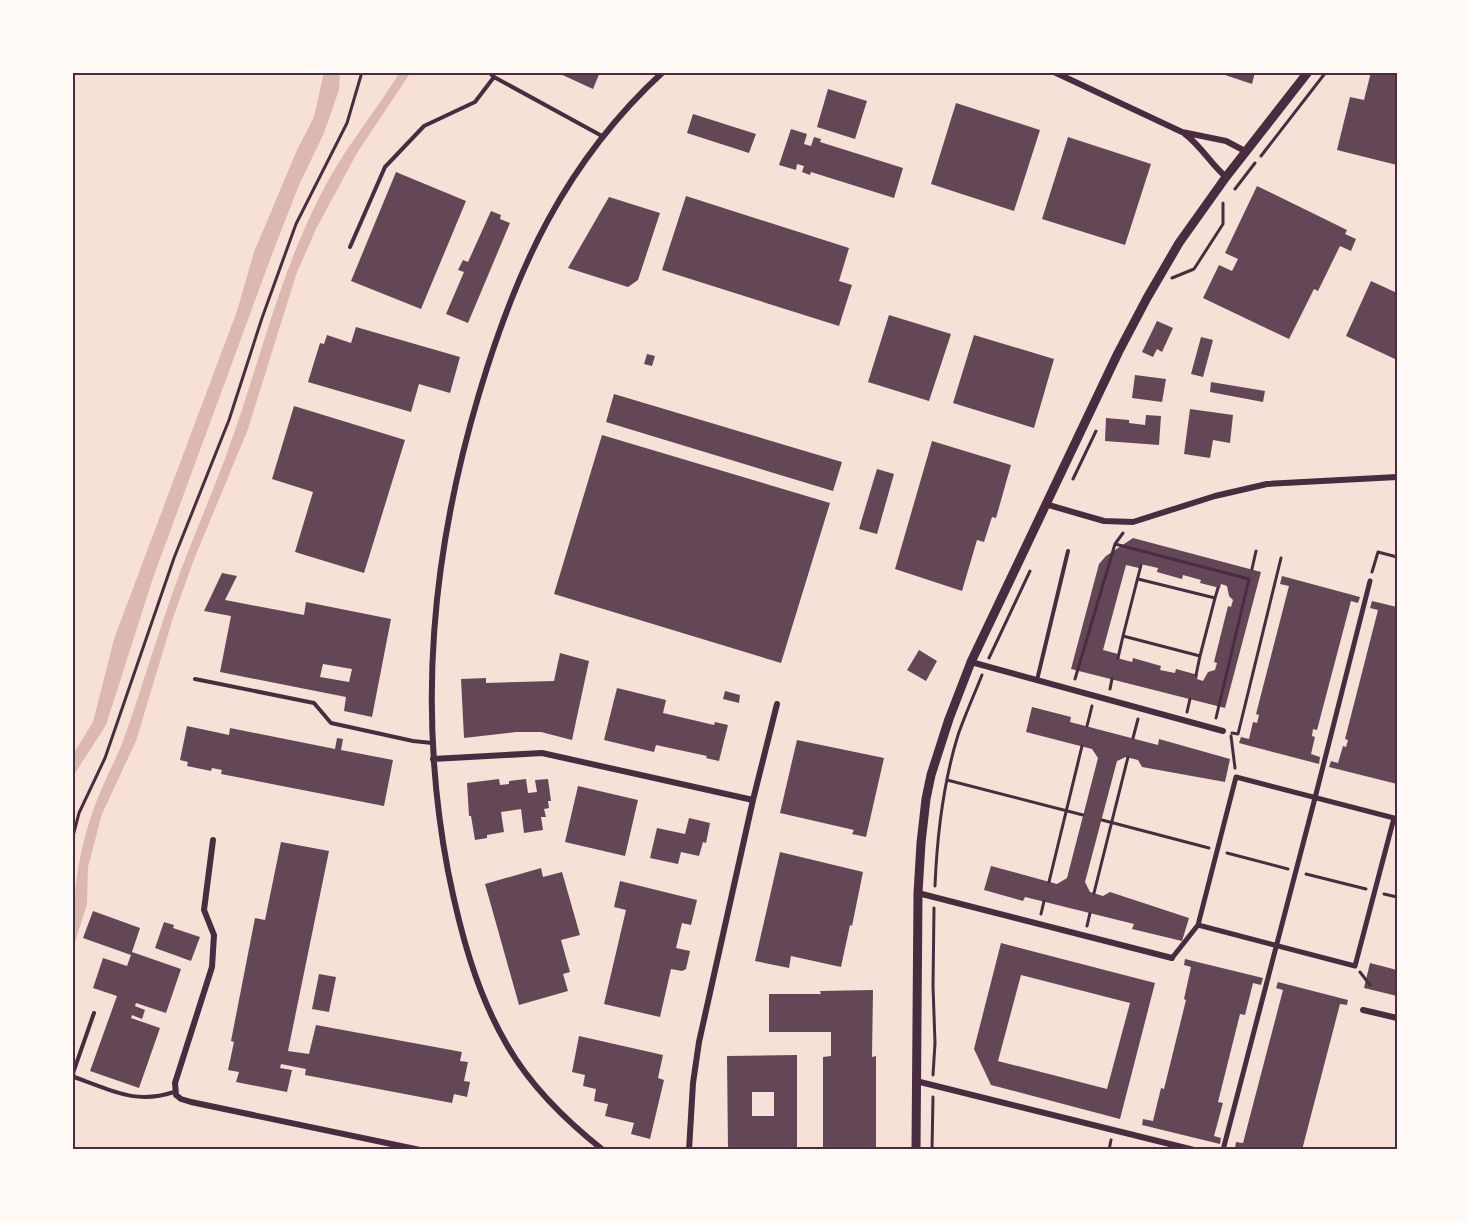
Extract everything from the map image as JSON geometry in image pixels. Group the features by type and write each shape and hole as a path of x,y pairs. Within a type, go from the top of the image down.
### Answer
{"street":[{"path":"603,1150 574,1127 535,1087 507,1046 488,1010 472,966 450,881 440,826 433,759 430,676 436,593 453,488 494,342 525,263 565,188 602,136 663,72"},
{"path":"1054,72 1182,132 1192,139 1209,161 1226,177"},
{"path":"916,1150 918,893 921,843 931,775 949,719 970,662 1118,353 1147,298 1179,243 1226,177 1308,72"},
{"path":"1182,132 1226,141 1245,151"},
{"path":"1045,504 1104,521 1133,522 1215,496 1267,484 1397,477"},
{"path":"1223,1150 1370,581"},
{"path":"970,662 1223,731"},
{"path":"689,1150 696,1057 753,800 777,704"},
{"path":"433,759 542,753 753,800"},
{"path":"918,893 1172,958 1198,925 1236,777 1394,818 1355,966 1198,925"},
{"path":"213,840 204,909 214,935 212,967 175,1083 174,1092 178,1098 420,1150"},
{"path":"1363,1010 1397,1018"},
{"path":"916,1081 1194,1150"}],"lane":[{"path":"489,72 602,136"},
{"path":"350,247 385,167 424,126 475,102 495,77"},
{"path":"1037,680 1068,551"},
{"path":"195,680 314,703 331,723 432,743"},
{"path":"94,1013 73,1073 74,1077 141,1098 174,1092"}],"path":[{"path":"72,840 79,813 105,758 174,558 229,420 292,234 347,123 362,72"},
{"path":"1169,284 1172,278 1194,269 1223,224 1222,204 1326,72"},
{"path":"1068,485 1075,477 1096,426"},
{"path":"1077,670 1115,544 1128,525"},
{"path":"1115,544 1250,579 1218,706"},
{"path":"1252,569 1256,551"},
{"path":"1370,581 1378,552 1397,557"},
{"path":"1236,777 1230,732 1238,734 1281,558"},
{"path":"1118,658 1141,564"},
{"path":"932,1150 935,1043 934,897 936,849 947,780 958,736 986,665 1031,568"},
{"path":"1137,579 1215,598"},
{"path":"1196,675 1218,588"},
{"path":"1123,636 1200,656"},
{"path":"1087,726 1094,695"},
{"path":"1133,738 1140,708"},
{"path":"1049,882 1082,746"},
{"path":"1095,893 1128,757"},
{"path":"947,780 1083,815"},
{"path":"1101,820 1397,897"},
{"path":"1366,980 1370,985"},
{"path":"72,1148 78,1150"}],"shaded area":[{"path":"324,72 340,72 339,90 324,133 299,185 271,257 153,578 106,725 72,778 72,756 93,722 114,639 237,311 254,252 297,150 314,117"},
{"path":"400,72 411,72 357,153 316,229 296,275 248,429 193,562 173,618 136,741 102,814 88,867 87,904 72,952 77,879 88,825 122,743 179,575 238,423 280,291 305,227 329,179"}],"building":[{"path":"556,72 600,72 593,89"},
{"path":"1216,72 1255,72 1252,84"},
{"path":"1371,72 1397,72 1397,165 1337,150 1350,97 1364,100"},
{"path":"828,89 867,101 855,139 817,127"},
{"path":"956,103 1040,130 1014,211 931,184"},
{"path":"693,114 756,134 749,153 687,133"},
{"path":"791,129 807,134 804,144 811,146 814,137 821,139 820,142 903,168 894,198 811,172 810,175 802,172 804,166 797,164 796,170 779,165"},
{"path":"1068,137 1151,164 1125,245 1042,219"},
{"path":"396,172 466,201 421,309 351,281"},
{"path":"1257,186 1347,230 1345,234 1356,239 1351,251 1340,246 1318,291 1314,289 1289,339 1203,298 1219,265 1232,271 1238,259 1225,253"},
{"path":"686,196 849,248 839,281 852,285 839,326 662,270"},
{"path":"609,197 660,213 638,280 628,287 568,268"},
{"path":"491,211 501,215 500,219 510,223 468,323 446,314 464,272 458,270 463,260 468,262"},
{"path":"1371,281 1397,293 1397,360 1346,336"},
{"path":"889,315 951,334 929,401 868,382"},
{"path":"1157,321 1173,328 1162,352 1157,349 1153,357 1142,352"},
{"path":"356,327 460,357 450,393 419,384 411,412 308,382 320,343 324,344 327,335 351,343"},
{"path":"974,335 1054,359 1034,428 953,403"},
{"path":"1201,337 1213,340 1203,377 1191,374"},
{"path":"647,354 655,356 652,366 644,364"},
{"path":"1135,375 1166,379 1162,402 1132,398"},
{"path":"1211,382 1265,391 1263,402 1210,392"},
{"path":"614,394 842,462 833,491 606,422"},
{"path":"294,406 405,440 364,573 295,552 313,492 272,479"},
{"path":"1190,409 1233,415 1230,443 1213,440 1210,458 1184,454"},
{"path":"1146,415 1161,416 1159,445 1105,441 1106,418 1129,420 1129,423 1145,425"},
{"path":"602,435 830,503 781,663 554,594"},
{"path":"932,441 1011,465 996,518 992,517 984,542 977,540 962,591 895,569"},
{"path":"877,469 894,474 877,534 859,529"},
{"path":"1133,538 1261,572 1225,708 1071,669 1099,564 1106,556","holes":["1140,564 1158,568 1157,572 1182,579 1183,575 1201,580 1200,583 1220,588 1221,584 1227,586 1229,596 1233,600 1231,607 1228,606 1214,662 1217,663 1215,670 1208,672 1203,681 1197,679 1198,675 1176,669 1175,673 1160,670 1161,666 1133,658 1132,662 1117,658 1118,654 1103,650 1126,565 1139,568"]},
{"path":"222,573 237,576 225,600 304,615 306,602 391,619 372,717 344,711 346,697 220,672 231,616 204,611","holes":["323,664 352,669 349,682 320,677"]},
{"path":"1282,576 1360,597 1358,603 1351,601 1317,730 1313,729 1312,736 1315,737 1311,754 1320,757 1319,764 1239,743 1241,737 1249,739 1253,722 1257,723 1259,715 1256,714 1289,586 1280,584"},
{"path":"1372,601 1397,607 1397,784 1329,767 1331,761 1338,763 1343,746 1346,747 1348,740 1345,739 1378,610 1370,608"},
{"path":"919,650 937,661 926,681 907,670"},
{"path":"560,653 589,661 572,740 541,732 516,732 464,738 461,679 486,678 486,683 554,681"},
{"path":"617,688 666,700 663,713 714,725 715,722 728,725 719,761 706,758 707,756 656,745 654,752 604,740"},
{"path":"725,691 740,695 739,703 723,699"},
{"path":"1032,707 1071,717 1070,722 1158,745 1159,739 1230,759 1225,782 1142,767 1138,760 1126,757 1117,761 1085,882 1090,892 1103,896 1110,892 1189,918 1182,941 1132,929 1134,924 1025,897 1023,901 984,890 991,866 1057,884 1067,878 1098,758 1092,749 1026,732"},
{"path":"187,726 229,735 230,728 335,749 337,738 343,739 341,750 393,760 384,806 221,774 222,770 212,768 211,771 187,766 188,762 180,760"},
{"path":"797,740 884,758 866,837 852,834 854,830 780,813"},
{"path":"499,779 500,785 509,784 509,781 526,779 528,793 537,792 535,780 548,779 551,801 548,801 549,808 544,809 546,817 541,817 543,830 524,833 521,809 501,812 504,832 475,840 471,816 469,816 467,783"},
{"path":"578,786 638,800 625,856 565,842"},
{"path":"689,818 710,823 706,843 703,842 699,856 681,852 678,864 650,858 657,828 685,834"},
{"path":"281,842 329,851 288,1051 309,1054 316,1025 462,1052 460,1061 468,1062 464,1081 470,1082 467,1097 454,1094 452,1103 305,1075 306,1069 281,1064 280,1068 292,1070 287,1092 236,1082 239,1072 228,1070 234,1042 231,1041 255,918 265,920"},
{"path":"780,852 863,872 841,967 791,956 789,968 755,961"},
{"path":"541,868 543,877 562,872 580,935 561,940 570,972 563,974 568,991 519,1005 485,884"},
{"path":"620,881 697,900 691,925 682,923 676,948 690,951 686,969 682,971 671,969 660,1017 604,1004 626,910 614,907"},
{"path":"93,911 140,928 132,952 181,969 166,1013 136,1003 135,1006 145,1010 142,1019 132,1015 131,1018 160,1028 139,1088 90,1071 117,996 93,988 103,958 127,966 131,955 83,938"},
{"path":"164,922 174,925 173,928 200,937 191,961 155,948"},
{"path":"1001,943 1155,983 1120,1119 991,1085 974,1049","holes":["1021,975 1130,1003 1107,1089 998,1061"]},
{"path":"1185,959 1263,978 1261,985 1253,983 1245,1015 1240,1014 1218,1102 1223,1103 1214,1136 1221,1138 1220,1144 1142,1125 1143,1119 1153,1121 1161,1088 1164,1089 1186,1000 1184,999 1191,967 1184,965"},
{"path":"1370,963 1397,970 1397,996 1364,988"},
{"path":"319,974 336,977 329,1012 312,1009"},
{"path":"1278,982 1348,1000 1347,1005 1340,1004 1302,1150 1243,1150 1235,1148 1236,1142 1243,1143 1283,990 1276,988"},
{"path":"873,990 872,1057 876,1056 876,1150 823,1150 823,1057 831,1056 831,1032 769,1032 769,994 821,994 820,991"},
{"path":"579,1036 663,1055 658,1078 664,1080 650,1139 631,1134 634,1123 605,1116 608,1104 594,1101 596,1089 583,1086 585,1075 572,1072"},
{"path":"797,1055 797,1150 728,1150 727,1056","holes":["752,1092 774,1092 774,1116 752,1116"]}]}
